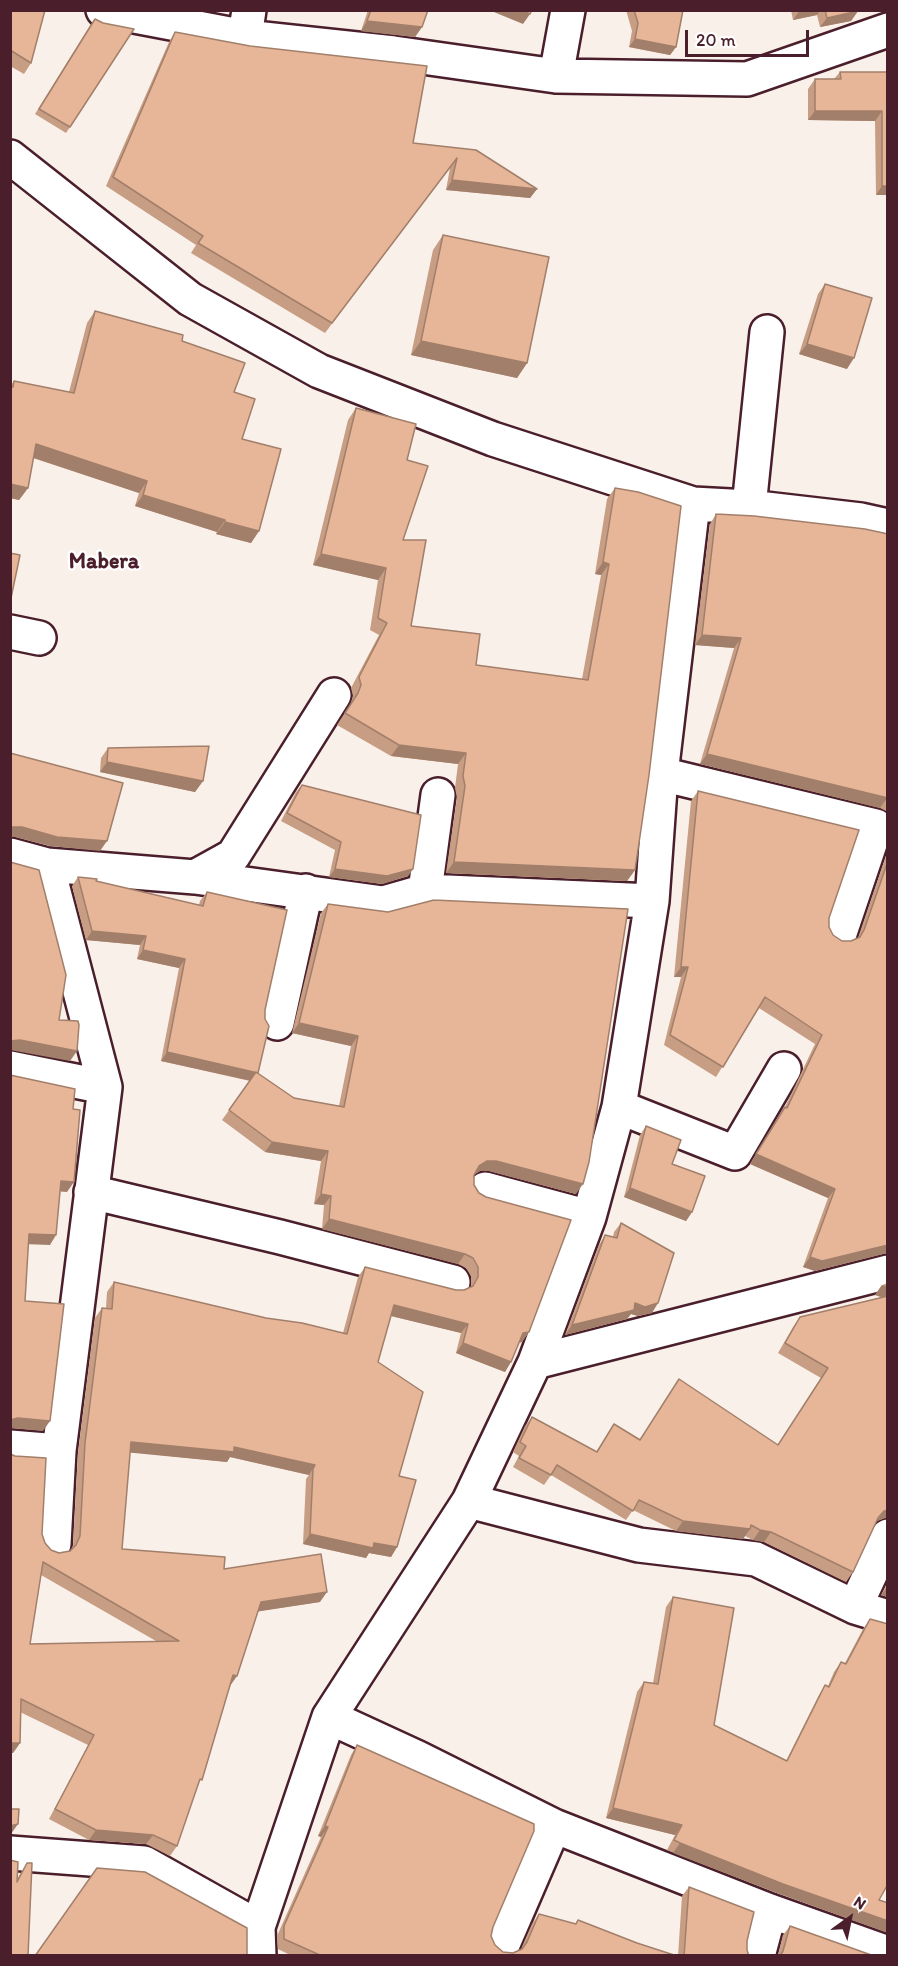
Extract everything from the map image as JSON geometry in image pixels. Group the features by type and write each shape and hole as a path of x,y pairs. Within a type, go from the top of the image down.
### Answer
{"street":[{"path":"103,10 247,24 394,53 556,76 747,79 888,30"},
{"path":"556,76 568,10"},
{"path":"10,157 190,299 319,371 493,439 693,504 749,507 861,520 888,526"},
{"path":"749,507 767,332"},
{"path":"10,1853 144,1863 259,1941 329,1717 469,1500 535,1362 589,1216 619,1107 652,902 661,774 693,504"},
{"path":"195,877 233,856 334,694"},
{"path":"661,774 876,826 840,933"},
{"path":"425,891 438,795"},
{"path":"10,855 47,865 195,877 383,903 425,891 652,902"},
{"path":"47,865 105,1087 59,1451 54,1544"},
{"path":"277,1023 306,891"},
{"path":"10,1068 105,1087"},
{"path":"619,1107 735,1153 784,1069"},
{"path":"485,1189 589,1216"},
{"path":"91,1192 280,1237 453,1282"},
{"path":"535,1362 888,1272"},
{"path":"10,1447 59,1451"},
{"path":"469,1500 639,1545 756,1559 855,1607 888,1617"},
{"path":"855,1607 888,1536"},
{"path":"329,1717 418,1758 554,1826 770,1911 888,1953"},
{"path":"503,1944 554,1826"},
{"path":"758,1956 770,1911"}],"building":[{"path":"10,10 45,10 31,63 10,50"},
{"path":"371,10 428,10 422,27 367,21"},
{"path":"634,10 683,10 676,47 635,39 638,23"},
{"path":"825,10 858,10 858,11 827,18"},
{"path":"95,19 103,23 134,29 70,127 39,109"},
{"path":"175,32 250,46 427,66 413,143 476,150 537,189 452,180 457,158 332,323 198,243 203,236 113,177"},
{"path":"840,72 888,72 888,186 882,186 882,111 815,111 815,79 841,79"},
{"path":"443,235 549,257 527,363 421,341"},
{"path":"825,284 872,298 854,358 807,344"},
{"path":"95,311 183,335 182,341 245,363 234,392 255,399 242,439 281,449 259,531 143,495 147,481 36,444 28,488 10,484 10,387 13,387 14,381 74,393"},
{"path":"356,408 416,424 407,460 428,466 403,540 426,540 411,626 480,634 476,665 588,680 609,564 603,562 615,488 638,492 681,506 649,775 635,870 454,862 465,786 463,776 466,753 399,745 345,713 358,693 361,685 359,677 387,623 378,618 386,568 321,554"},
{"path":"716,514 754,516 865,529 888,534 888,798 707,754 741,638 702,635"},
{"path":"10,553 20,555 10,603"},
{"path":"209,746 203,781 107,762 108,748"},
{"path":"10,753 123,783 107,841 57,837 22,827 10,828"},
{"path":"302,785 421,815 413,869 387,876 335,869 341,842 287,813"},
{"path":"698,791 859,830 829,918 829,927 833,935 842,941 851,941 860,937 888,861 888,1245 822,1261 810,1257 835,1189 756,1154 785,1107 787,1108 822,1035 765,997 723,1067 670,1035 688,967 681,967"},
{"path":"10,862 39,870 66,975 59,1020 78,1021 77,1051 20,1040 10,1041"},
{"path":"78,877 97,879 96,881 203,906 207,892 287,910 265,1010 265,1019 269,1026 258,1073 167,1052 185,959 143,950 146,936 92,931"},
{"path":"434,900 628,909 589,1162 583,1184 496,1161 487,1161 479,1166 474,1175 474,1185 479,1193 486,1197 571,1220 529,1332 523,1333 511,1362 463,1343 468,1324 394,1305 378,1362 423,1392 399,1476 416,1480 397,1547 374,1543 373,1548 310,1534 315,1465 234,1447 234,1452 131,1442 122,1549 225,1557 224,1569 321,1554 327,1592 261,1602 237,1676 233,1675 202,1780 200,1779 177,1846 153,1835 96,1830 55,1809 94,1735 21,1699 20,1743 10,1743 10,1454 46,1458 42,1534 51,1550 59,1553 70,1551 80,1536 85,1443 102,1308 112,1309 114,1282 266,1318 302,1323 347,1334 365,1267 456,1290 464,1290 473,1286 478,1277 478,1267 473,1258 465,1254 329,1219 331,1196 321,1194 328,1151 272,1142 229,1110 256,1072 294,1098 344,1107 358,1036 299,1023 328,904 388,912","holes":["43,1562 179,1641 30,1644"]},
{"path":"10,1075 75,1089 73,1109 80,1110 74,1182 61,1181 56,1235 29,1234 25,1301 64,1304 50,1421 18,1418 10,1420"},
{"path":"646,1126 681,1140 672,1164 705,1176 692,1212 630,1188"},
{"path":"621,1223 674,1253 658,1303 645,1307 635,1303 634,1310 572,1325 605,1235 617,1238"},
{"path":"888,1296 888,1510 878,1518 853,1572 771,1532 751,1525 750,1529 683,1521 639,1500 633,1511 557,1465 551,1475 519,1458 526,1446 520,1442 532,1417 597,1452 614,1424 640,1440 679,1379 778,1445 828,1368 785,1343 800,1317"},
{"path":"673,1597 734,1608 714,1725 787,1761 825,1685 829,1687 841,1662 846,1664 870,1619 888,1624 888,1884 879,1900 888,1903 888,1921 783,1884 680,1843 674,1840 682,1825 613,1808 644,1682 658,1684"},
{"path":"357,1745 534,1824 534,1831 493,1927 491,1936 495,1945 503,1952 513,1953 522,1949 539,1914 576,1924 578,1920 677,1956 322,1956 284,1939 284,1926 328,1827 325,1826"},
{"path":"10,1809 19,1809 18,1824 10,1826"},
{"path":"10,1860 18,1862 17,1882 27,1863 32,1863 28,1956 10,1956"},
{"path":"97,1868 145,1872 247,1928 247,1956 35,1956"},
{"path":"689,1887 754,1912 747,1941 749,1956 684,1956"},
{"path":"790,1926 874,1956 780,1956"}],"district":[{"name":"Mabera","path":"104,562"}]}
